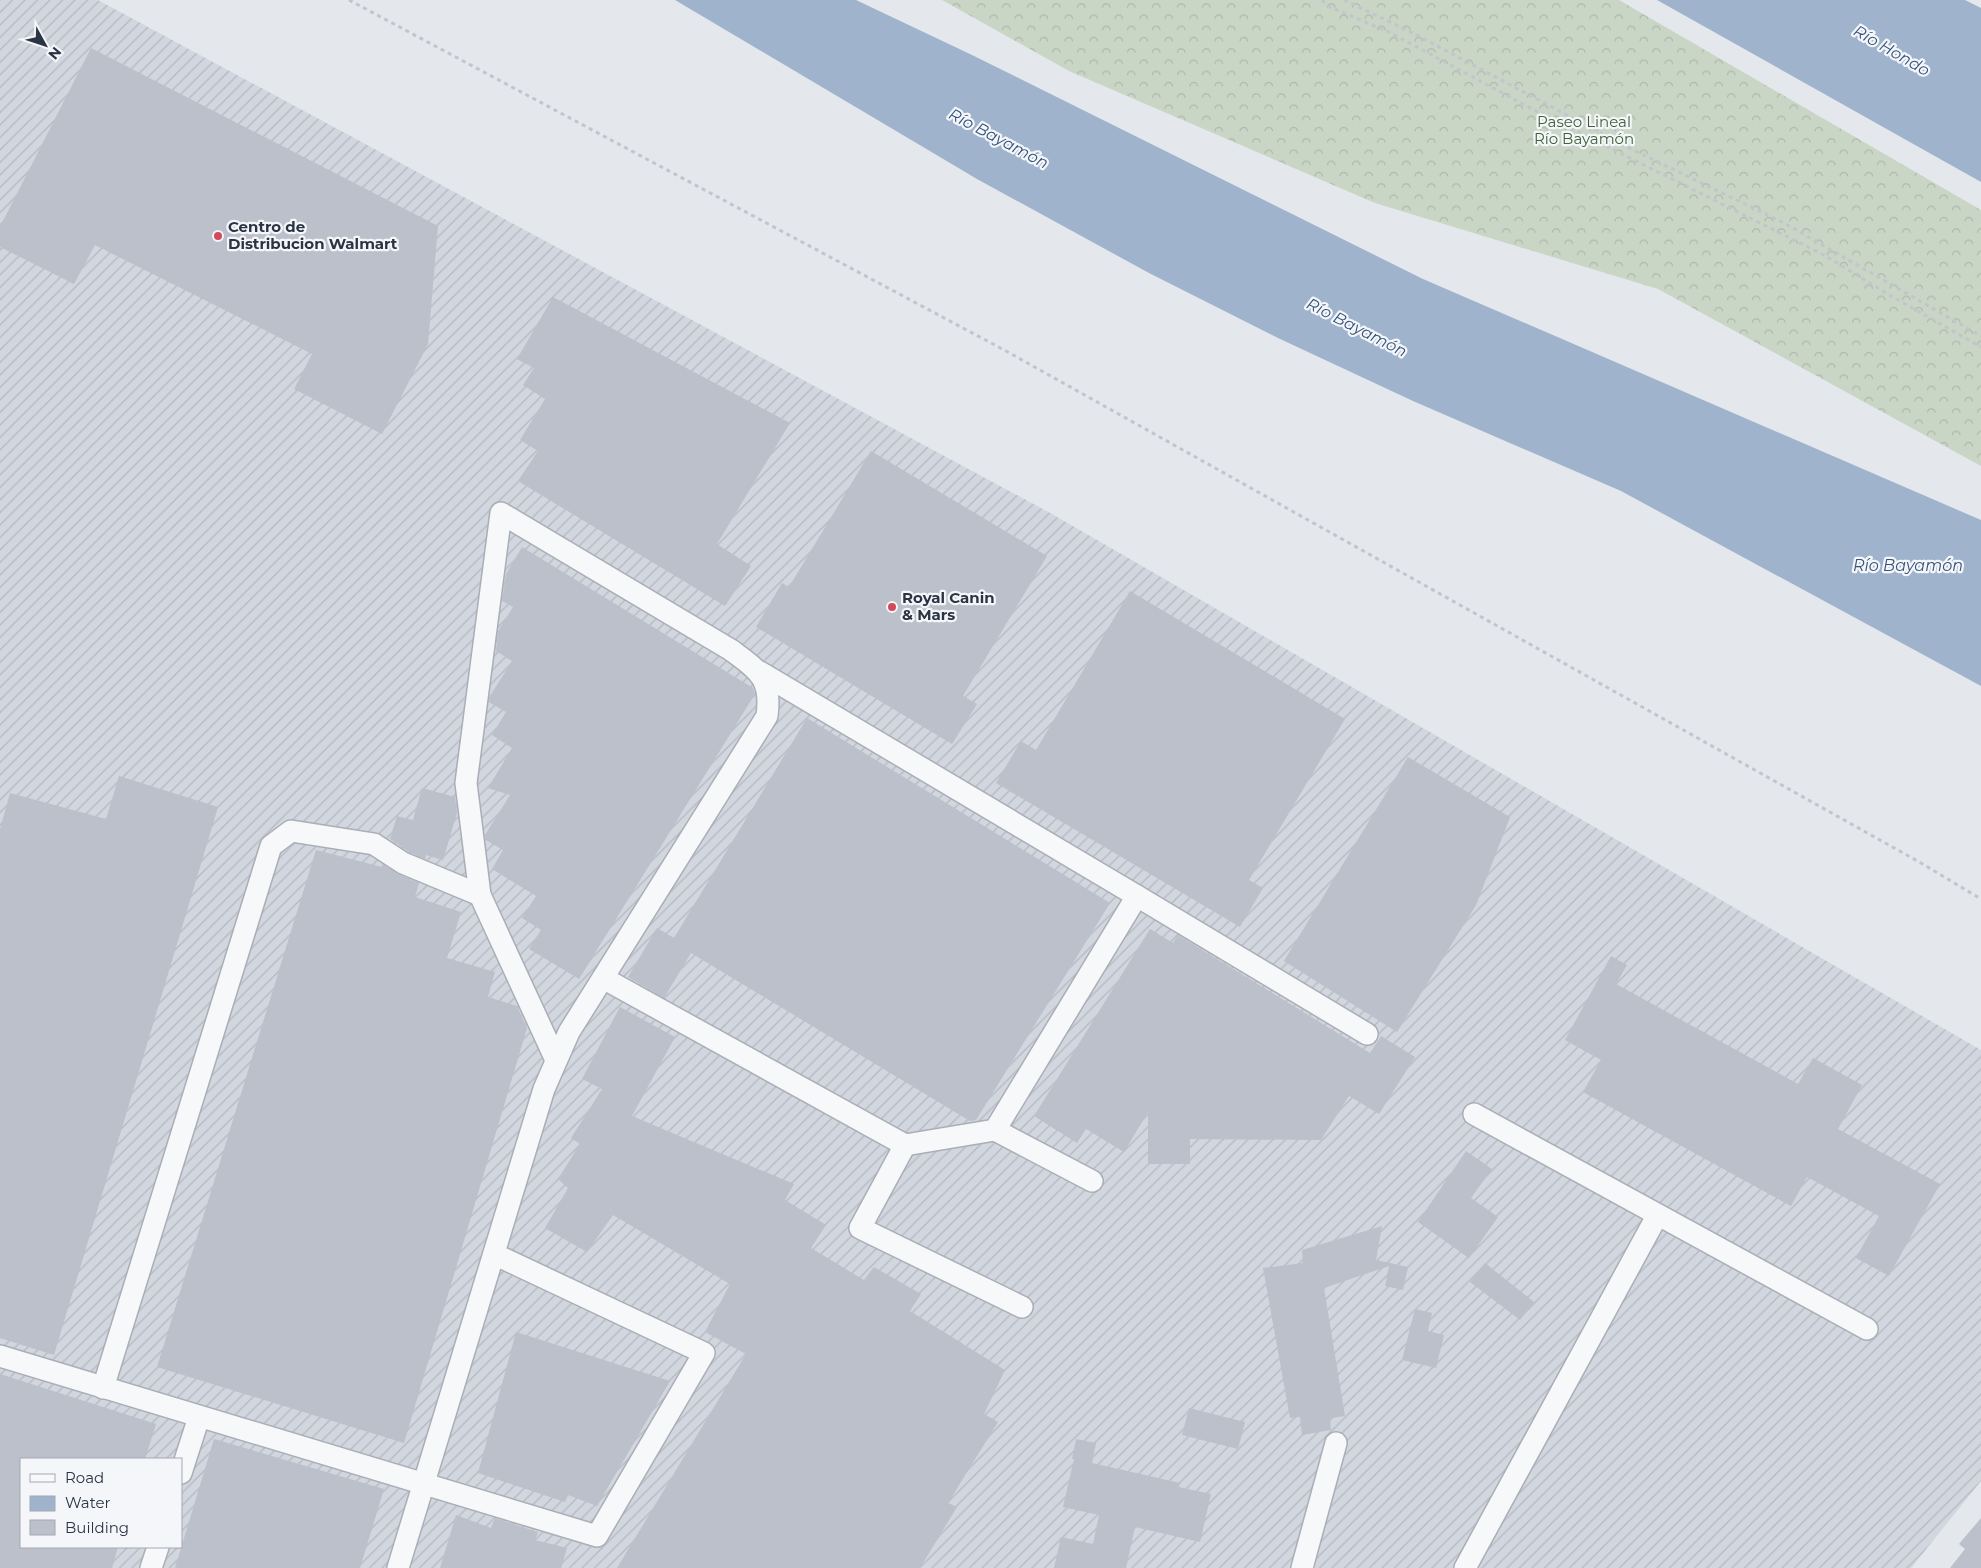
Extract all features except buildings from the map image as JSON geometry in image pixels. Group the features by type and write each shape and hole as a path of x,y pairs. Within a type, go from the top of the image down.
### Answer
{"street":[{"path":"556,1060 480,895 466,783 501,513 731,650 760,672 1367,1034"},
{"path":"398,1568 544,1089 569,1032 767,716 770,696 760,672"},
{"path":"103,1388 271,846 291,831 374,844 403,863 480,895"},
{"path":"995,1130 1138,896"},
{"path":"603,978 905,1145 995,1130 1092,1181"},
{"path":"1474,1114 1657,1216 1867,1329"},
{"path":"905,1145 860,1228 1022,1307"},
{"path":"1465,1568 1657,1216"},
{"path":"0,1356 597,1536 704,1353 494,1254"},
{"path":"182,1470 199,1417"},
{"path":"1302,1568 1336,1444"},
{"path":"152,1568 158,1548"}],"path":[{"path":"349,0 1006,351 1981,898"},
{"path":"1322,0 1330,7 1389,32 1534,110 1824,254 1886,293 1981,347"},
{"path":"1344,0 1411,32 1521,92 1636,151 1791,227 1981,336"}],"shaded area":[{"path":"0,0 98,0 1052,514 1981,1050 1981,1481 1911,1568 0,1568"}],"green space":[{"name":"Paseo Lineal Río Bayamón","path":"942,0 1619,0 1981,210 1981,466 1658,289 1375,203 1069,71"}],"water":[{"name":"Río Bayamón","path":"675,0 856,0 972,55 1423,279 1981,520 1981,686 1621,491 1413,401 1278,338 1149,273 977,179"},
{"name":"Río Hondo","path":"1657,0 1965,0 1981,8 1981,182"}],"place":[{"name":"Centro de Distribucion Walmart","path":"218,236"},
{"name":"Royal Canin & Mars","path":"892,607"}]}
